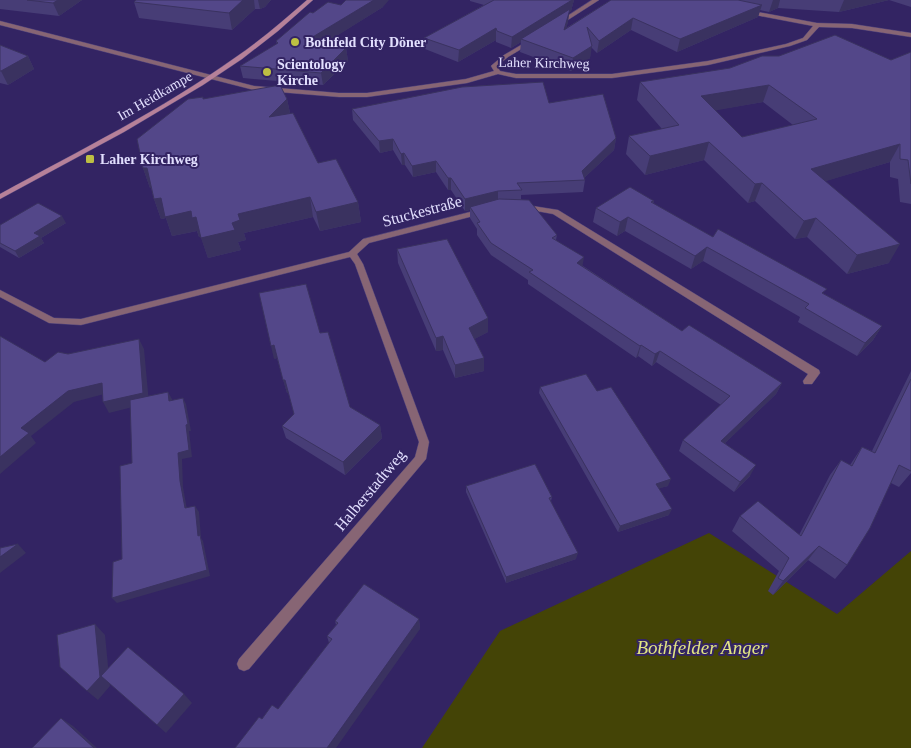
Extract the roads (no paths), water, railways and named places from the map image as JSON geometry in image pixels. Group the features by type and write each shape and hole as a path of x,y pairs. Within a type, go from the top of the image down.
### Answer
{"street":[{"name":"Im Heidkampe","path":"0,197 212,77 262,43 310,0"},
{"path":"555,26 596,0"},
{"path":"741,11 817,25 852,26 911,35"},
{"name":"Laher Kirchweg","path":"0,23 254,88 339,95 367,95 466,81 498,72 516,76 612,76 700,64 788,45 805,39 817,25"},
{"path":"498,72 494,66 506,56 538,36"},
{"path":"515,205 533,206 555,212 816,373 808,381"},
{"name":"Stuckestraße","path":"0,293 52,321 81,322 352,254 366,241 489,209"},
{"name":"Halberstadtweg","path":"244,664 420,459 424,442 359,264 352,254"}],"place":[{"name":"Bothfeld City Döner","path":"295,42"},
{"name":"Scientology Kirche","path":"267,72"},
{"name":"Laher Kirchweg","path":"90,159"}],"park label":[{"name":"Bothfelder Anger","path":"702,647"}]}
